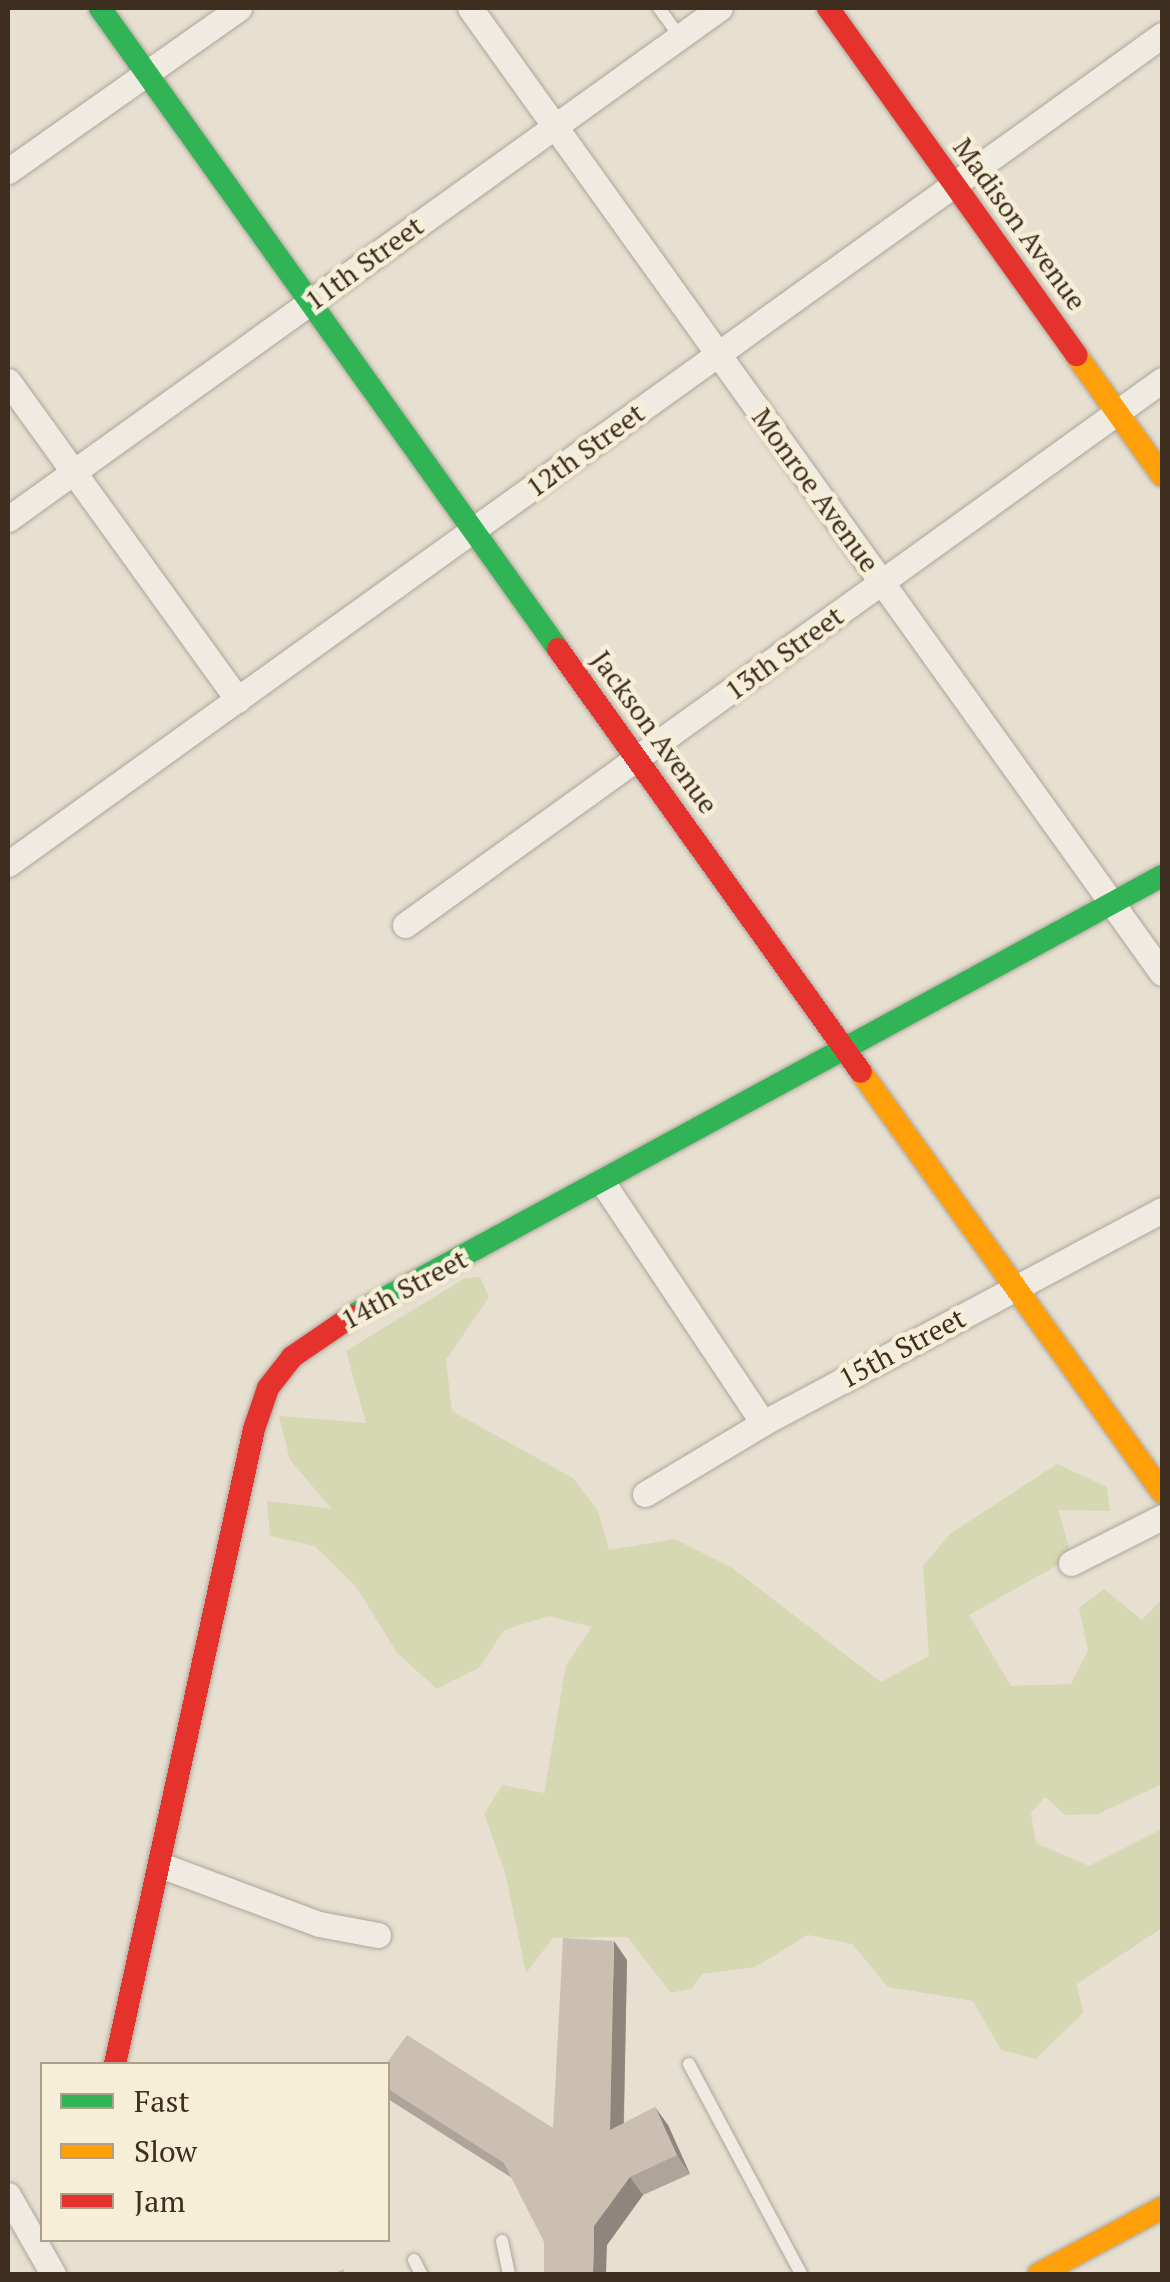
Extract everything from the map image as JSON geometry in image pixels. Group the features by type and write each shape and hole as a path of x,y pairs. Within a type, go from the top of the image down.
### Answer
{"street":[{"name":"Jackson Avenue","path":"100,8 1162,1492"},
{"path":"8,171 239,8"},
{"name":"Monroe Avenue","path":"470,8 1162,972"},
{"name":"11th Street","path":"8,519 720,8"},
{"name":"Madison Avenue","path":"828,8 1162,475"},
{"name":"12th Street","path":"8,864 1162,35"},
{"name":"13th Street","path":"405,925 1162,380"},
{"path":"8,382 238,700"},
{"name":"14th Street","path":"116,2062 163,1866 254,1429 268,1388 292,1357 326,1330 603,1183 1162,876"},
{"path":"603,1183 763,1423"},
{"name":"15th Street","path":"645,1494 763,1423 1016,1287 1159,1218"},
{"path":"1071,1563 1162,1517"},
{"path":"163,1866 319,1924 378,1935"},
{"path":"8,2195 34,2220"},
{"path":"1039,2274 1162,2208"},
{"path":"42,2242 53,2274"}],"lane":[{"path":"658,8 680,36"},
{"path":"689,2064 801,2274"},
{"path":"502,2241 509,2274"},
{"path":"414,2260 422,2274"}],"green space":[{"path":"480,1277 489,1297 446,1360 452,1411 573,1478 598,1511 609,1550 675,1539 731,1567 881,1682 929,1656 923,1566 951,1533 1057,1464 1107,1487 1110,1511 1058,1510 1072,1557 969,1615 1011,1686 1071,1684 1088,1651 1079,1608 1104,1589 1142,1620 1162,1599 1162,1784 1098,1814 1065,1815 1045,1797 1031,1813 1036,1843 1089,1866 1162,1829 1162,1928 1077,1984 1083,2013 1036,2059 1001,2050 973,2001 888,1987 852,1944 808,1935 755,1967 702,1974 692,1988 671,1993 627,1937 553,1938 526,1973 505,1872 484,1814 502,1785 544,1793 566,1665 592,1627 549,1616 504,1630 479,1668 437,1689 397,1653 357,1588 315,1546 270,1536 267,1501 332,1509 290,1460 279,1416 366,1423 346,1351 465,1278"}],"building":[{"path":"563,1938 614,1941 610,2130 655,2107 677,2155 630,2177 594,2226 593,2274 544,2274 544,2242 504,2163 390,2090 387,2062 407,2035 553,2128"}],"traffic: fast":[{"path":"100,8 558,649"},
{"path":"352,1316 1162,876"}],"traffic: slow":[{"path":"1076,355 1162,475"},
{"path":"861,1072 1162,1492"},
{"path":"1039,2274 1162,2208"}],"traffic: jam":[{"path":"828,8 1076,355"},
{"path":"558,649 861,1072"},
{"path":"115,2062 254,1429 268,1388 292,1357 352,1316"}]}
